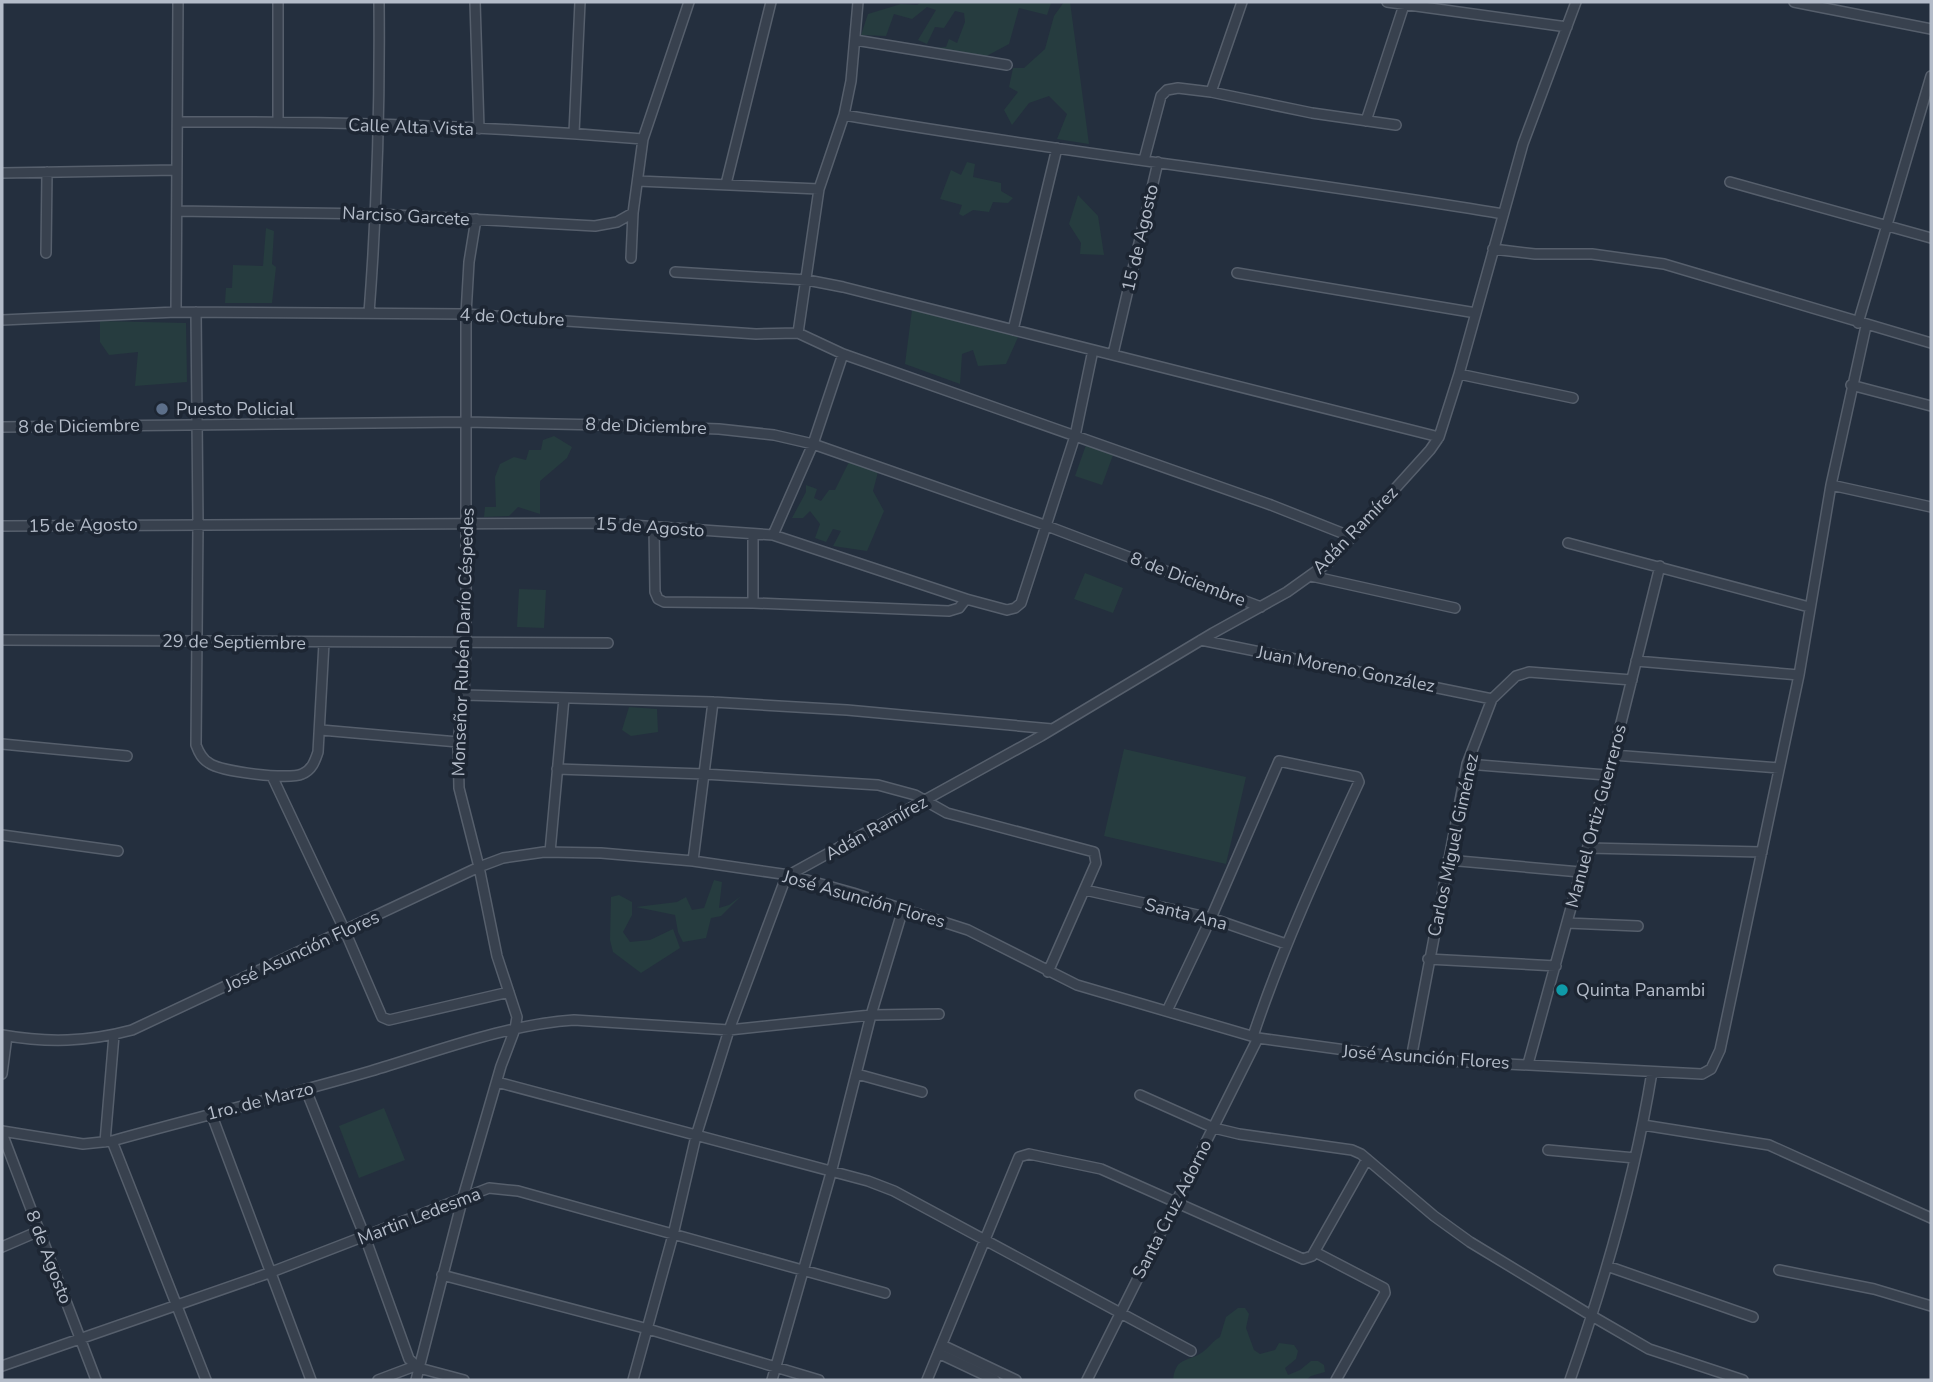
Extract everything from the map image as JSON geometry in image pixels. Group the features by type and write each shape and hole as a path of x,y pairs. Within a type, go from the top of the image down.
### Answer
{"street":[{"path":"176,312 178,2"},
{"path":"278,2 278,121"},
{"path":"369,313 377,214 380,126 379,2"},
{"path":"475,2 479,129"},
{"path":"574,133 580,2"},
{"path":"631,258 633,214 643,139 689,2"},
{"path":"726,184 771,2"},
{"path":"798,333 819,189 844,115 858,2"},
{"path":"1211,92 1242,2"},
{"path":"1387,2 1567,27"},
{"name":"Adán Ramírez","path":"789,876 1052,729 1261,607 1311,576 1329,562 1352,537 1430,450 1439,436 1459,374 1522,144 1577,2"},
{"path":"1794,2 1931,29"},
{"path":"1366,121 1404,3"},
{"path":"855,40 1007,65"},
{"path":"1588,848 1762,852 1799,675 1862,324 1931,76"},
{"path":"1144,160 1161,96 1167,90 1178,88 1396,125"},
{"path":"844,115 1503,214"},
{"name":"Calle Alta Vista","path":"178,122 278,121 574,133 643,139"},
{"path":"1013,330 1057,148"},
{"name":"15 de Agosto","path":"1113,354 1158,162"},
{"path":"2,173 176,170"},
{"path":"46,253 47,172"},
{"path":"638,181 819,189"},
{"path":"1730,182 1931,238"},
{"name":"Narciso Garcete","path":"177,211 377,214 595,226 617,222 633,214"},
{"name":"Monseñor Rubén Darío Céspedes","path":"416,1380 417,1367 463,1197 517,1017 497,956 479,867 461,802 458,741 464,695 466,642 466,314 469,261 476,219"},
{"path":"1493,249 1535,254 1592,254 1664,264 1931,343"},
{"path":"675,272 807,280 1439,436"},
{"path":"1237,273 1476,313"},
{"name":"4 de Octubre","path":"2,320 176,312 466,314 756,334 798,333 843,354 1271,505 1352,537"},
{"path":"196,312 196,745 199,753 211,765 272,776 300,776 307,771 318,752 321,730 324,643"},
{"name":"15 de Agosto","path":"2,526 602,523 773,535 965,599 1007,610 1021,603 1047,526 1075,436 1093,350"},
{"path":"773,535 813,444 843,354"},
{"path":"1459,374 1573,398"},
{"path":"1852,384 1931,406"},
{"name":"8 de Diciembre","path":"2,427 467,422 719,429 774,435 813,444 1047,526 1261,607"},
{"path":"1832,485 1931,507"},
{"path":"653,527 655,592 658,599 664,602 949,611 959,608 965,599"},
{"path":"752,603 753,534"},
{"path":"1568,543 1810,607"},
{"name":"Manuel Ortiz Guerreros","path":"1528,1064 1613,755 1660,566"},
{"path":"1311,576 1455,608"},
{"name":"29 de Septiembre","path":"2,640 608,643"},
{"name":"Juan Moreno González","path":"1201,640 1492,699"},
{"path":"1636,662 1799,675"},
{"name":"Carlos Miguel Giménez","path":"1411,1059 1467,764 1492,699 1516,676 1529,672 1632,680"},
{"path":"464,695 713,702 847,710 1052,729"},
{"path":"550,852 564,698"},
{"path":"693,861 713,702"},
{"path":"321,730 458,741"},
{"path":"2,744 127,756"},
{"path":"1613,755 1779,768"},
{"name":"Santa Cruz Adorno","path":"1087,1380 1214,1128 1255,1037 1286,944 1359,782 1357,777 1279,761 1211,918"},
{"path":"1467,764 1606,775"},
{"path":"557,769 704,774 878,785 927,800 947,813 1094,852 1096,863 1048,972"},
{"path":"272,776 385,1020 509,992"},
{"path":"2,835 118,851"},
{"name":"José Asunción Flores","path":"5,1035 74,1041 114,1035 149,1024 503,858 550,852 601,853 693,861 789,876 968,930 1077,985 1255,1037 1411,1059 1702,1074 1711,1069 1720,1050 1762,852"},
{"path":"1448,860 1580,872"},
{"path":"633,1380 673,1235 696,1136 729,1031 783,885 789,876"},
{"name":"Santa Ana","path":"1085,890 1211,918 1286,944"},
{"path":"772,1380 831,1173 871,1015 903,909"},
{"path":"1167,1011 1211,918"},
{"path":"1567,923 1638,926"},
{"path":"1429,960 1556,966"},
{"name":"1ro. de Marzo","path":"2,1132 83,1144 108,1142 306,1090 515,1029 574,1020 729,1031 871,1015 939,1014"},
{"path":"2,1074 5,1035"},
{"path":"114,1035 108,1142 178,1304 206,1380"},
{"path":"1570,1380 1592,1317 1635,1158 1652,1072"},
{"path":"857,1074 922,1092"},
{"path":"497,1082 868,1181 894,1191 1191,1351"},
{"path":"306,1090 365,1237 409,1359 417,1367 464,1380"},
{"path":"1140,1095 1214,1128 1239,1135 1352,1150 1367,1159 1434,1216 1470,1242 1592,1317 1649,1349 1743,1380"},
{"path":"211,1113 311,1380"},
{"path":"1643,1125 1769,1144 1931,1218"},
{"name":"8 de Agosto","path":"2,1132 96,1380"},
{"path":"1548,1150 1635,1158"},
{"path":"927,1380 1019,1157 1024,1155 1084,1164 1101,1170 1303,1259 1315,1252 1367,1159"},
{"name":"Martin Ledesma","path":"2,1366 269,1273 489,1188 518,1191 886,1293"},
{"path":"2,1247 39,1231"},
{"path":"1315,1252 1382,1285 1385,1293 1336,1380"},
{"path":"1606,1266 1753,1317"},
{"path":"1779,1270 1874,1289 1931,1306"},
{"path":"442,1275 648,1329 819,1380"},
{"path":"940,1349 1013,1380"},
{"path":"940,1349 995,1380"},
{"path":"378,1380 417,1367"}],"green space":[{"path":"922,2 1051,3 1047,15 1019,8 1009,44 981,59 919,49 946,47 949,39 957,43 965,22 964,13 955,11 944,28 935,27 927,44 918,40 936,10 927,7 912,19 894,14 886,36 861,35 868,14 901,4 917,5"},
{"path":"1064,2 1070,2 1089,144 1057,139 1067,114 1049,96 1029,103 1012,125 1004,110 1018,92 1009,87 1013,68 1024,68 1045,49 1054,16"},
{"path":"967,162 975,164 973,177 1001,183 1001,191 1013,198 1008,203 993,202 989,212 973,210 963,216 959,214 962,205 940,199 951,170 961,175"},
{"path":"1078,195 1098,216 1104,255 1080,254 1081,243 1069,224"},
{"path":"266,228 274,231 272,264 276,267 272,303 225,303 226,288 232,288 233,265 263,266"},
{"path":"912,310 1019,335 1006,364 978,366 973,350 962,354 960,384 905,364"},
{"path":"100,321 186,323 187,382 135,386 138,352 109,355 100,342"},
{"path":"554,436 572,447 567,458 540,481 540,514 518,507 509,516 484,517 485,507 496,507 495,477 500,464 514,457 526,460 529,450 541,450 543,440"},
{"path":"1086,445 1113,455 1102,485 1075,476"},
{"path":"850,460 878,472 873,491 884,511 867,551 833,546 841,531 833,529 826,542 815,538 820,524 810,511 803,518 792,518 806,492 806,485 817,489 814,498 821,501 829,490 835,490"},
{"path":"1085,573 1123,588 1113,613 1074,599"},
{"path":"519,589 546,590 544,628 517,627"},
{"path":"629,707 657,709 658,732 631,736 622,730"},
{"path":"1124,749 1246,777 1226,864 1104,836"},
{"path":"714,880 722,882 719,908 729,905 741,896 721,916 711,918 706,938 683,942 675,915 636,907 677,902 686,897 692,910 704,908"},
{"path":"619,895 632,902 632,915 623,932 630,942 650,940 673,929 680,948 641,973 613,952 610,940 611,897"},
{"path":"384,1108 405,1160 359,1178 339,1126"},
{"path":"1238,1308 1245,1308 1249,1314 1246,1328 1254,1350 1260,1354 1275,1350 1279,1343 1294,1345 1298,1351 1296,1359 1285,1368 1288,1375 1311,1361 1324,1365 1325,1372 1306,1380 1173,1380 1180,1363 1198,1355 1220,1337 1226,1317"}],"place":[{"name":"Puesto Policial","path":"162,409"},
{"name":"Quinta Panambi","path":"1562,990"}]}
